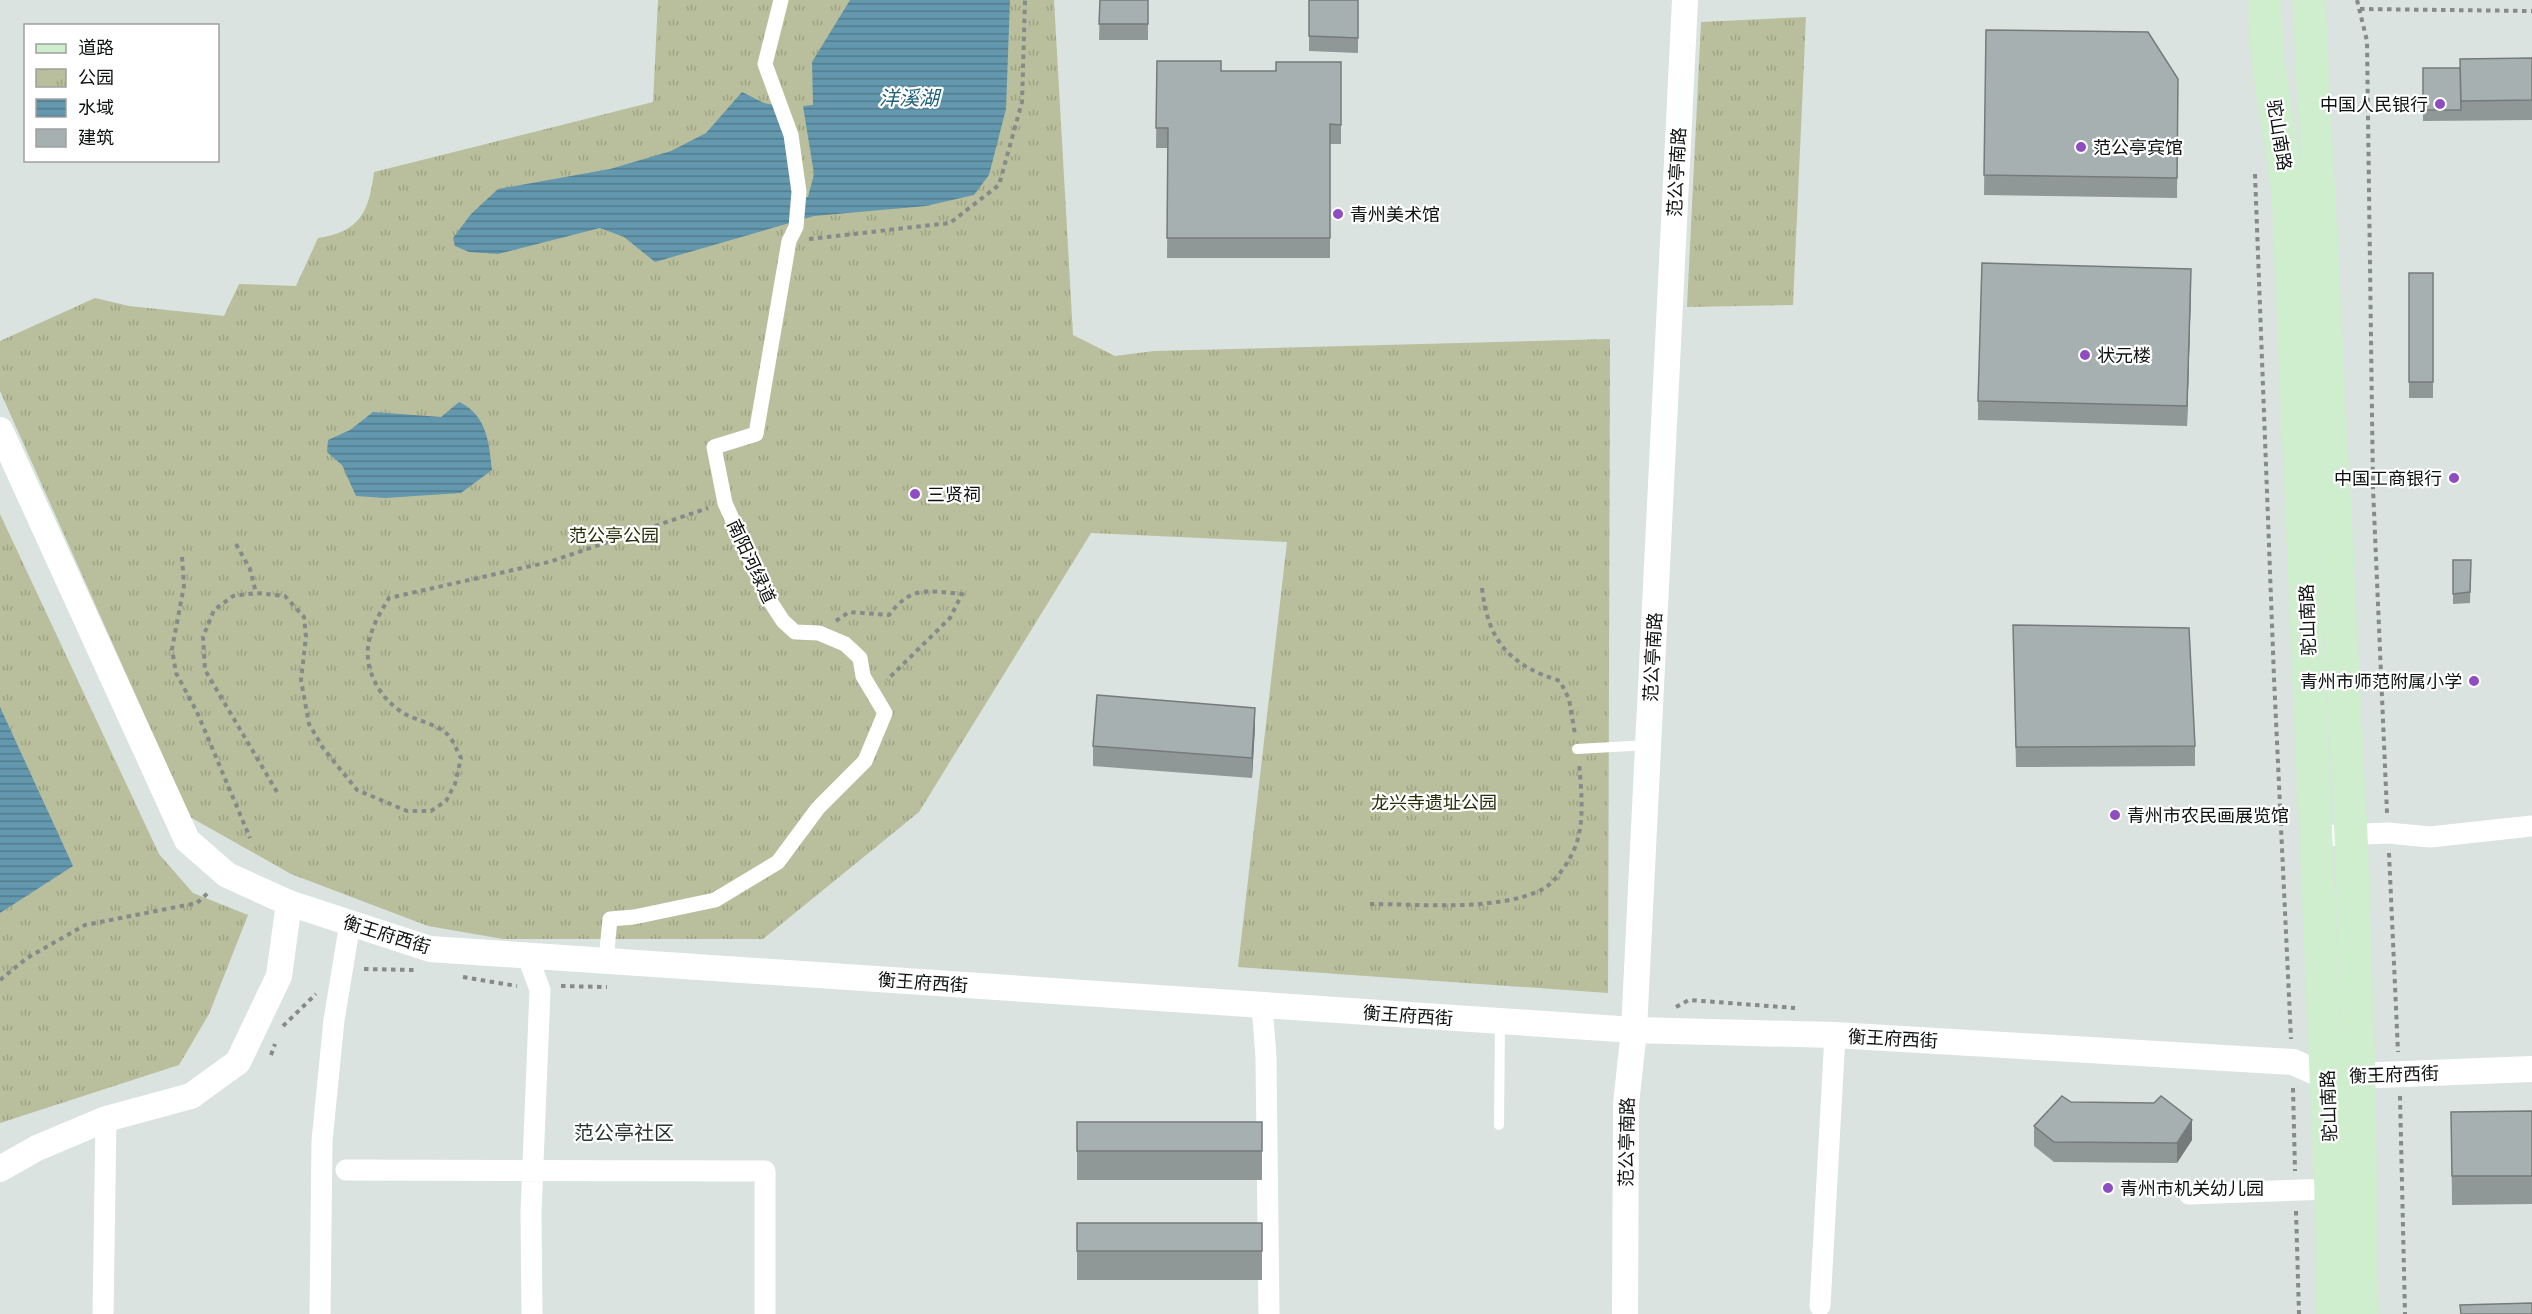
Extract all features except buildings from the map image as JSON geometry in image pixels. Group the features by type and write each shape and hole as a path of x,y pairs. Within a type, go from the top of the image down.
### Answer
{"main road":[{"name":"驼山南路","path":"2265,0 2267,55 2288,192 2316,836 2343,1075 2362,1314"},
{"name":"驼山南路","path":"2309,0 2351,834 2343,1075 2331,1189 2332,1314"}],"street":[{"name":"南阳河绿道","path":"781,0 765,64 791,135 799,192 756,434 714,447 725,503 765,595 783,621 795,632 819,633 845,644 860,658 863,676 885,713"},
{"name":"范公亭南路","path":"1625,1314 1626,1104 1634,1030 1685,0"},
{"name":"衡王府西街","path":"1,429 187,840 227,875 289,903 430,949 1634,1030 1835,1035 2292,1062 2343,1075 2532,1069"},
{"path":"606,961 610,919 634,917 715,900 778,862 818,808 865,761 885,713"},
{"path":"2316,836 2388,833 2430,837 2532,826"},
{"path":"0,1169 37,1148 106,1119 191,1096 238,1062 279,976 289,903"},
{"path":"320,1314 322,1141 334,1020 350,923"},
{"path":"528,957 540,990 532,1171 532,1314"},
{"path":"1262,1005 1263,1237 1269,1314"},
{"path":"1820,1306 1835,1035"},
{"path":"102,1314 106,1119"},
{"path":"346,1170 765,1171 765,1314"},
{"path":"2189,1194 2331,1189"}],"lane":[{"path":"1578,749 1648,746"},
{"path":"1499,1125 1500,1021"}],"path":[{"path":"792,234 950,223 999,185 1022,102 1025,0"},
{"path":"2357,0 2367,41 2373,488 2399,1074 2405,1314"},
{"path":"2360,9 2532,11"},
{"path":"2255,165 2274,678 2292,1062 2299,1314"},
{"path":"277,792 205,670 203,637 214,610 233,596 256,593 285,596 304,617 306,637 301,680 309,724 322,748 357,790 407,811 431,811 446,801 455,784 461,758 448,734 404,713 384,697 374,682 368,662 371,632 389,598 549,562 725,503"},
{"path":"236,544 250,569 256,593"},
{"path":"182,557 184,586 172,649 176,673 197,712 250,838"},
{"path":"1370,904 1494,904 1545,888 1569,860 1576,844 1581,818 1578,749 1569,699 1560,681 1530,672 1506,650 1491,632 1486,617 1482,588"},
{"path":"819,633 849,612 889,615 903,597 925,591 962,594 950,618 885,682 885,713"},
{"path":"0,980 27,958 85,925 197,903 227,875"}],"green space":[{"name":"范公亭公园","path":"658,0 1054,0 1073,335 1115,356 1154,351 1610,339 1608,993 1238,967 1287,542 1091,533 919,812 763,939 503,939 428,926 291,874 190,817 0,391 0,341 95,298 129,306 224,316 239,284 296,286 318,238 344,231 360,218 369,198 374,172 653,102"},
{"path":"1806,17 1793,305 1687,307 1701,22"},
{"path":"0,514 159,854 193,893 248,915 209,1014 179,1065 0,1123"}],"water":[{"name":"洋溪湖","path":"850,0 1010,0 1006,109 989,175 974,195 926,206 814,216 655,262 624,237 600,228 498,254 469,252 455,246 453,238 471,214 498,189 610,169 671,151 706,133 742,92 764,103 774,105 788,141 793,198 808,197 814,174 803,106 813,105 812,62"},
{"path":"459,402 476,414 481,422 488,440 492,470 461,493 385,498 356,496 342,465 327,452 328,440 350,430 373,412 441,417"},
{"path":"0,707 73,866 0,913"}],"place":[{"name":"中国人民银行","path":"2440,104"},
{"name":"范公亭宾馆","path":"2081,147"},
{"name":"青州美术馆","path":"1338,214"},
{"name":"状元楼","path":"2085,355"},
{"name":"中国工商银行","path":"2454,478"},
{"name":"三贤祠","path":"915,494"},
{"name":"青州市师范附属小学","path":"2474,681"},
{"name":"青州市农民画展览馆","path":"2115,815"},
{"name":"青州市机关幼儿园","path":"2108,1188"}],"district":[{"name":"范公亭社区","path":"624,1132"}],"park label":[{"name":"龙兴寺遗址公园","path":"1434,802"}]}
